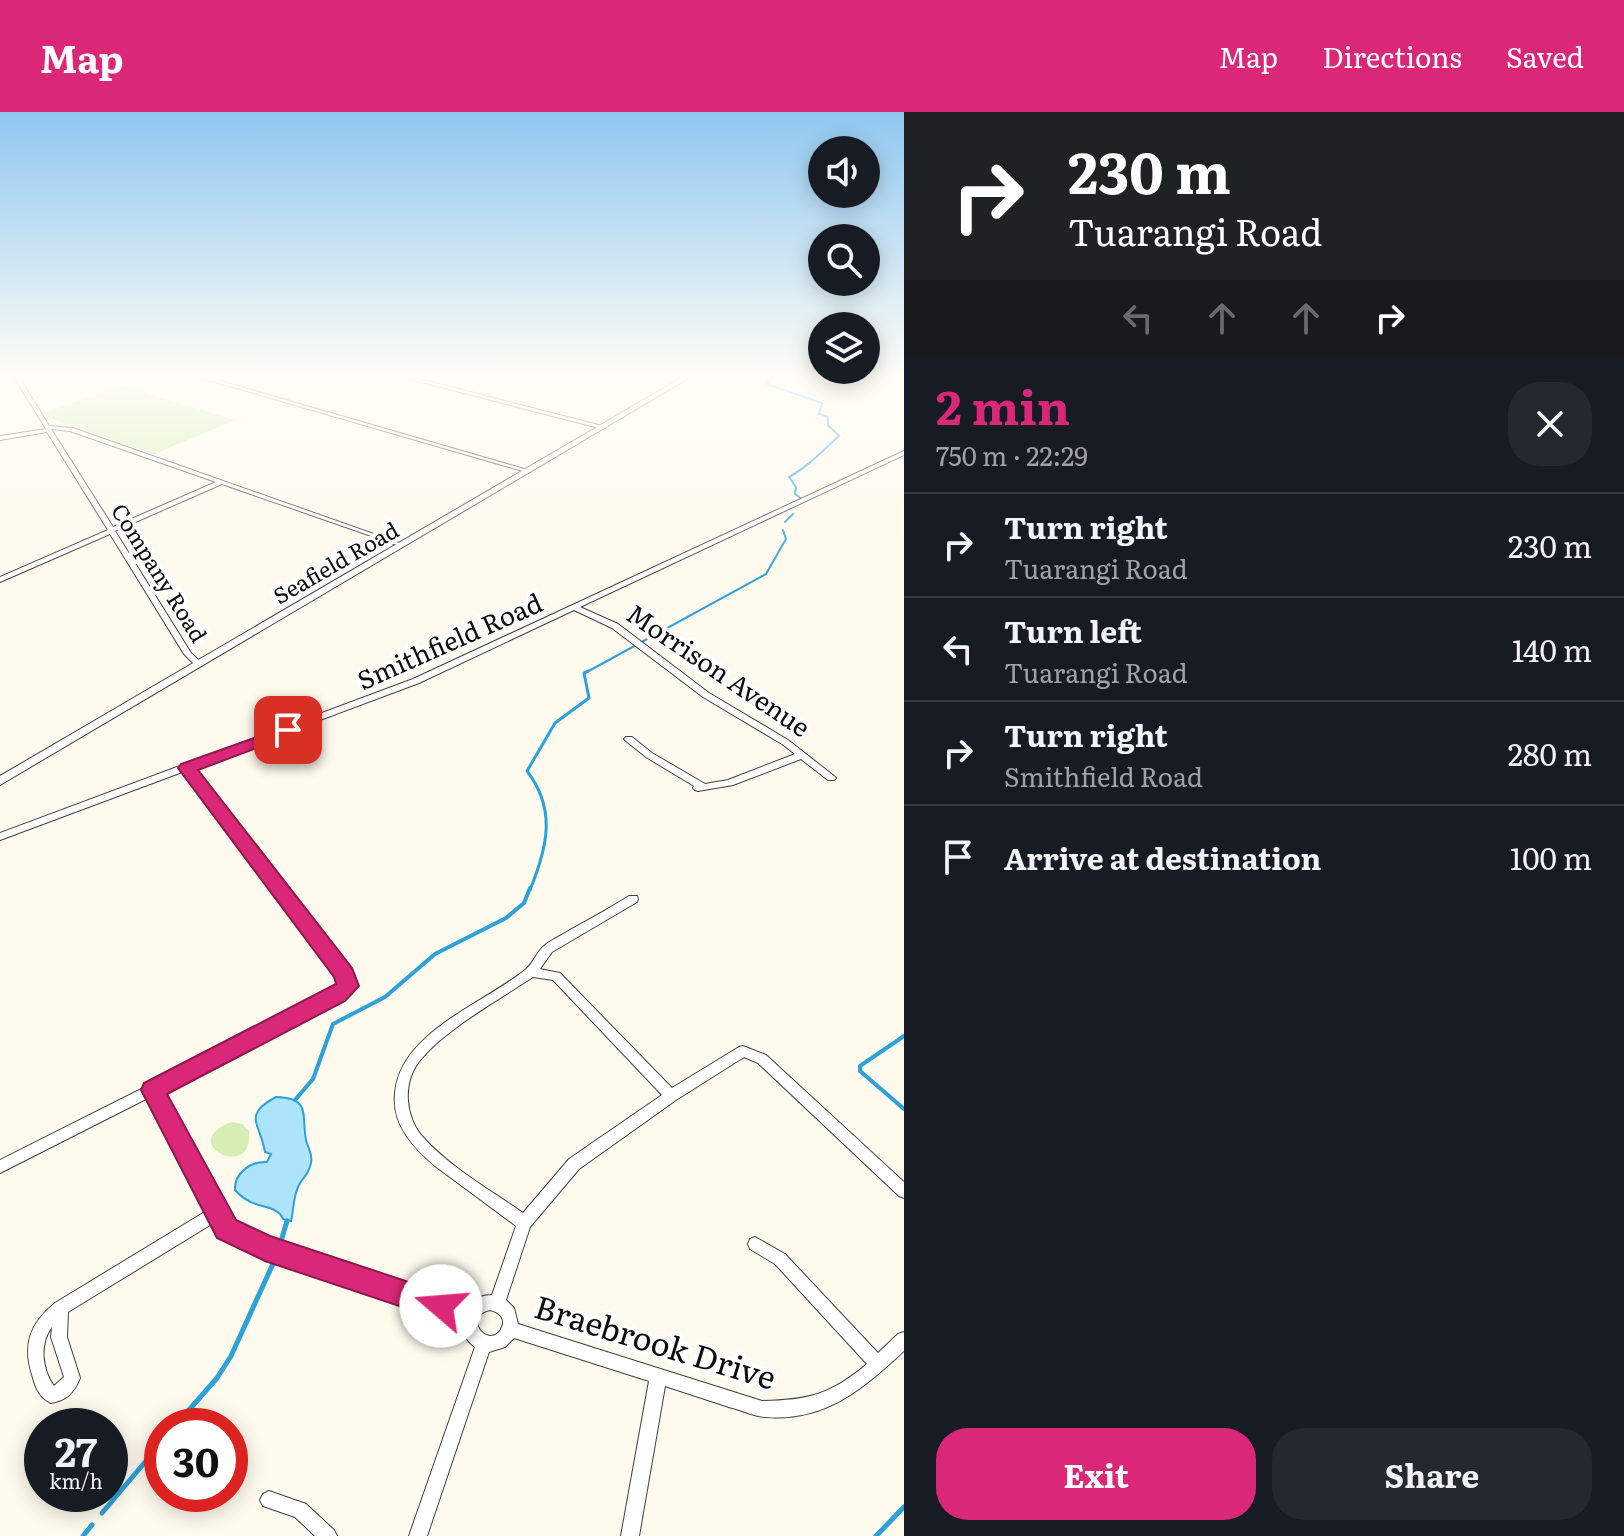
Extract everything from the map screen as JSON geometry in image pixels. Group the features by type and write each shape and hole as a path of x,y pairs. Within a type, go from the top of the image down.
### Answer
{"street":[{"name":"Company Road","path":"56,441 188,654 199,664"},
{"path":"106,441 402,545"},
{"path":"425,441 528,471"},
{"name":"Seafield Road","path":"0,781 578,441"},
{"name":"Smithfield Road","path":"0,837 416,681 904,453"},
{"path":"0,580 221,482"},
{"name":"Morrison Avenue","path":"575,608 615,626 706,695 802,755 831,778"},
{"path":"629,739 701,787 730,783 802,755"},
{"path":"0,1167 346,990 348,983 187,768"},
{"path":"524,1223 424,1148 407,1127 400,1093 407,1070 421,1051 531,972 548,949 633,899"},
{"path":"531,972 543,971 556,976 671,1096"},
{"name":"Braebrook Drive","path":"497,1302 524,1223 574,1164 736,1053 751,1052 762,1059 904,1191"},
{"path":"153,1090 226,1229 265,1248 470,1316"},
{"path":"60,1308 59,1337 72,1378 59,1394 51,1395 43,1387 36,1363 35,1340 49,1316 60,1308 217,1213"},
{"path":"755,1244 780,1259 878,1364"},
{"path":"497,1302 506,1311 510,1329 499,1343 484,1343 470,1330 470,1316 480,1304 497,1302"},
{"name":"Braebrook Drive","path":"510,1329 762,1409 796,1410 828,1401 854,1387 904,1340"},
{"path":"418,1536 484,1343"},
{"path":"630,1536 658,1378"},
{"path":"269,1500 300,1510 328,1536"}],"green space":[{"path":"117,441 184,441 154,454"},
{"path":"232,1122 242,1124 249,1131 248,1146 241,1154 231,1157 213,1148 211,1140 216,1131"}],"water":[{"path":"276,1097 300,1104 311,1156 309,1170 296,1194 291,1221 283,1219 275,1210 242,1197 235,1190 237,1179 244,1170 267,1162 271,1154 265,1152 256,1115 259,1109"}],"waterway":[{"path":"802,499 795,494 796,487 789,477 833,441"},
{"path":"785,522 793,514"},
{"path":"585,673 766,574 786,539 783,530"},
{"path":"530,890 541,859 546,815 543,800 527,771 555,723 589,698 584,673 588,671"},
{"path":"295,1100 313,1079 333,1024 385,997 435,954 506,918 524,903 530,888"},
{"path":"904,1036 860,1066 860,1071 904,1109"},
{"path":"279,1248 287,1221"},
{"path":"191,1408 231,1356 277,1255"},
{"path":"102,1513 144,1463"},
{"path":"876,1536 904,1507"},
{"path":"83,1536 92,1525"}],"route":[{"path":"288,730 187,768 344,974 348,986 338,995 153,1090 226,1229 265,1248 441,1306"}]}
